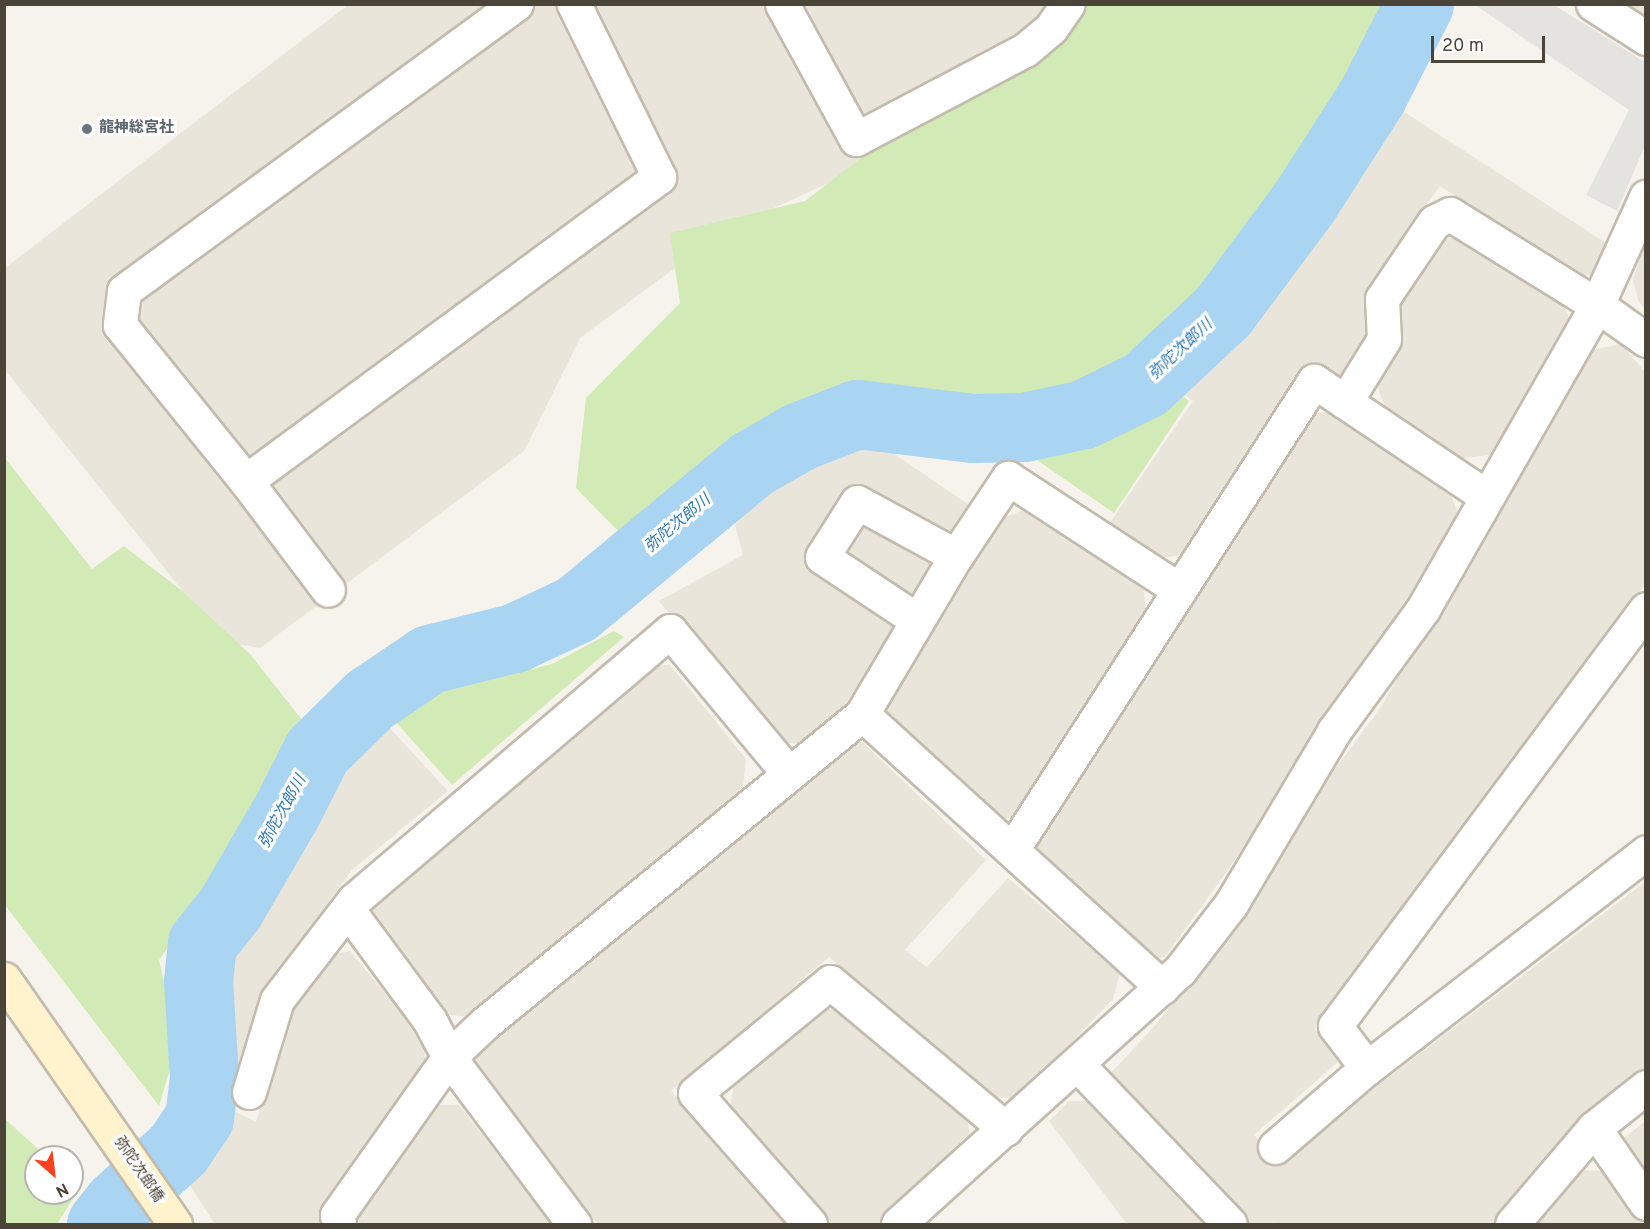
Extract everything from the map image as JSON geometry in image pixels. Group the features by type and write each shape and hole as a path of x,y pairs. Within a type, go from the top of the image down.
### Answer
{"street":[{"path":"328,590 246,481 120,325 123,291 516,4"},
{"path":"246,481 659,177 574,4"},
{"path":"782,4 856,139 1025,50 1051,28 1068,4"},
{"path":"1593,4 1646,38"},
{"path":"898,1224 1180,970 1231,904 1334,731 1424,609 1597,305 1646,197"},
{"path":"1345,402 1384,339 1382,299 1434,222 1450,214 1597,305 1646,340"},
{"path":"1012,850 1314,381 1487,497"},
{"path":"339,1224 337,1215 449,1057 485,1023 862,714 956,556 1008,478 1180,590"},
{"path":"918,620 822,557 857,502 956,556"},
{"path":"1367,1068 1335,1026 1646,609"},
{"path":"249,1092 277,1000 354,900 670,631 789,774"},
{"path":"862,714 1162,987"},
{"path":"1275,1147 1367,1068 1646,852"},
{"path":"348,910 430,1021 449,1057 574,1224"},
{"name":"弥陀次郎橋","path":"4,979 172,1219"},
{"path":"810,1224 695,1093 830,982 1005,1129"},
{"path":"1077,1064 1230,1224"},
{"path":"1512,1224 1594,1128 1646,1087"},
{"path":"1594,1128 1646,1203"}],"shaded area":[{"path":"348,5 1104,5 1077,48 881,159 728,229 580,338 524,451 260,648 224,642 5,370 5,268"},
{"path":"1475,5 1554,5 1645,62 1645,146 1617,211 1586,195 1629,110"},
{"path":"1617,5 1645,5 1645,22"},
{"path":"1395,106 1606,243 1594,274 1578,277 1440,186 1370,288 1373,336 1339,382 1309,364 1187,554 1160,558 1109,524 1193,401 1168,383 1232,319 1357,166"},
{"path":"1459,235 1562,302 1571,322 1490,455 1457,459 1385,408 1373,375 1403,329 1397,304 1437,243"},
{"path":"1645,243 1645,310 1638,300 1633,279"},
{"path":"1621,344 1645,372 1645,585 1315,1029 1338,1062 1254,1135 1279,1161 1645,882 1645,1074 1498,1224 1277,1224 1274,1222 1250,1224 1108,1076 1152,1029 1232,929 1306,808 1381,707 1587,351"},
{"path":"1332,412 1450,491 1458,514 1390,636 1213,891 1164,958 1141,959 1041,862 1034,844 1309,413"},
{"path":"852,425 972,507 944,548 857,488 809,562 903,619 842,708 800,744 775,741 659,601 743,555 729,501"},
{"path":"1027,508 1143,586 1146,610 1015,818 987,818 880,725 880,706 998,521"},
{"path":"863,514 937,560 910,603 836,557"},
{"path":"670,665 746,759 743,787 474,1017 448,1015 367,920 372,900 636,666"},
{"path":"387,725 448,791 352,870 266,986 234,1111 256,1122 289,1016 327,956 350,951 424,1040 425,1063 318,1224 215,1224 182,1174 225,1096 194,997 204,944 278,854 312,800"},
{"path":"862,742 986,860 905,950 927,967 1008,878 1120,973 1113,999 1066,1048 1049,1077 1024,1100 993,1097 829,957 671,1091 794,1224 598,1224 475,1067 476,1050 839,744"},
{"path":"820,1008 845,1010 967,1118 972,1146 882,1224 824,1224 730,1111 734,1083"},
{"path":"1069,1101 1091,1101 1210,1224 1127,1224 1049,1121"},
{"path":"432,1105 459,1105 552,1224 359,1224 359,1217"},
{"path":"1645,1121 1645,1183 1618,1143"},
{"path":"1585,1170 1605,1171 1645,1224 1536,1224"}],"green space":[{"path":"1076,5 1397,5 1292,181 1202,302 1102,383 991,410 870,393 763,441 626,539 576,488 586,398 680,303 670,233 805,201 878,145 1055,51"},
{"path":"1167,384 1189,401 1114,513 1015,445 1138,406"},
{"path":"5,458 92,569 124,546 181,590 250,654 306,725 224,870 159,960 178,1042 159,1106 5,905"},
{"path":"614,631 624,637 452,785 393,719 412,705 444,691 552,664"},
{"path":"4,1118 34,1145 24,1145 24,1205 69,1205 57,1224 5,1224"}],"waterway":[{"name":"弥陀次郎川","path":"101,1224 117,1204 178,1149 199,1118 204,1078 198,981 202,943 230,908 287,810 317,751 370,699 429,659 514,638 576,609 751,464 800,436 857,414 972,428 1024,427 1084,414 1145,384 1223,311 1304,202 1372,96 1419,4"}],"place":[{"name":"龍神総宮社","path":"87,129"}]}
